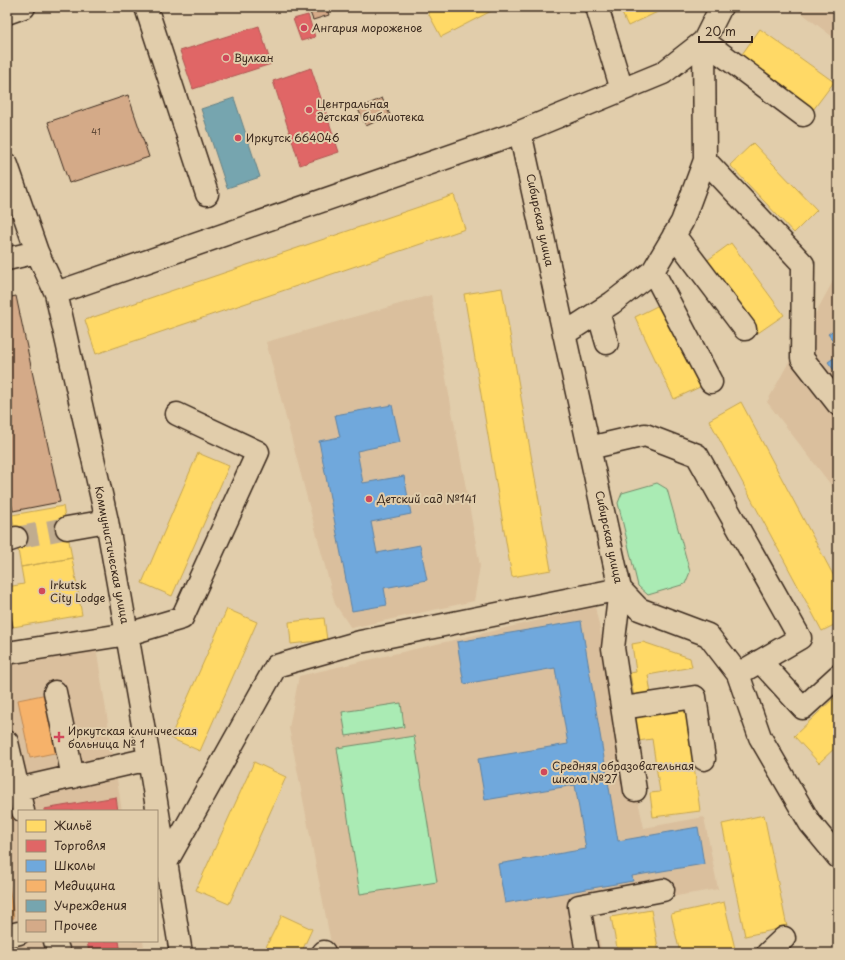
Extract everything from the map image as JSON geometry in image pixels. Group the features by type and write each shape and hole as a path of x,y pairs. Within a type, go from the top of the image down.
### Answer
{"street":[{"path":"7,13 24,7"},
{"path":"146,7 207,194"},
{"path":"597,7 622,90"},
{"path":"56,293 520,132 622,90 663,72 704,41 721,7"},
{"path":"704,41 803,115"},
{"path":"564,334 612,303 654,271 682,222 705,160 704,41"},
{"name":"Сибирская улица","path":"520,132 620,588 639,609 708,635 738,674 760,737 810,822 837,855"},
{"path":"705,160 803,264 802,358 838,404"},
{"name":"Коммунистическая улица","path":"7,165 37,252 56,293 107,522 128,634 158,810"},
{"path":"674,235 745,329"},
{"path":"7,259 37,252"},
{"path":"654,271 711,382"},
{"path":"598,312 607,343"},
{"path":"7,653 128,634 182,618 258,452 177,414"},
{"path":"589,448 645,435 697,455 800,638 738,674"},
{"path":"67,528 107,522"},
{"path":"166,863 276,666 360,642 620,588 614,648 635,790"},
{"path":"760,661 803,708 838,676"},
{"path":"56,692 73,777"},
{"path":"623,708 695,697 704,759"},
{"path":"7,742 23,810"},
{"path":"18,789 150,759"},
{"name":"Коммунистическая улица","path":"158,811 181,953"},
{"path":"587,953 579,906 663,890"},
{"path":"7,936 18,933"},
{"path":"768,953 784,938"},
{"path":"55,942 59,953"}],"shaded area":[{"path":"794,7 838,7 838,41"},
{"path":"838,272 838,494 767,402"},
{"path":"431,295 480,566 474,601 351,628 335,604 266,342"},
{"path":"595,607 644,828 704,817 718,889 593,910 602,953 333,953 289,728 299,676"},
{"name":"Иркутская клиническая больница № 1","path":"96,647 122,810 18,810 18,942 143,942 145,953 7,953 7,663"}],"green space":[{"path":"657,483 667,489 690,572 685,584 648,595 638,586 618,503 622,493"},
{"path":"401,703 404,727 346,736 342,712"},
{"path":"414,736 437,882 360,894 337,748"}],"building: Жильё":[{"path":"429,7 499,7 441,37 426,9"},
{"path":"619,7 668,7 628,26"},
{"path":"760,29 834,82 813,110 740,57"},
{"path":"753,143 817,210 794,233 730,165"},
{"path":"454,195 465,229 96,354 85,320"},
{"path":"731,243 784,315 758,333 705,262"},
{"path":"502,288 551,570 512,577 464,294"},
{"path":"663,303 702,386 674,399 635,317"},
{"path":"741,402 838,584 838,623 822,631 709,420"},
{"path":"198,453 229,466 172,596 142,583"},
{"name":"Irkutsk City Lodge","path":"63,506 72,558 21,567 12,515"},
{"name":"Irkutsk City Lodge","path":"72,558 82,615 13,627 7,587 24,584 21,567"},
{"path":"227,609 257,622 200,751 170,738"},
{"path":"324,618 327,640 291,644 289,622"},
{"path":"643,642 690,658 692,667 648,675 651,694 634,697 630,673 636,672 632,644"},
{"path":"838,694 838,745 819,763 794,736"},
{"path":"686,706 700,811 653,817 650,793 660,792 652,739 638,741 634,713"},
{"path":"254,762 286,777 229,904 196,890"},
{"path":"764,815 787,927 745,936 722,824"},
{"path":"724,902 736,953 680,953 671,914"},
{"path":"651,910 659,953 618,953 611,917"},
{"path":"282,915 312,929 301,953 263,953"}],"building: Торговля":[{"name":"Ангария мороженое","path":"308,15 315,37 301,41 293,19"},
{"name":"Вулкан","path":"259,26 271,64 193,89 180,51"},
{"path":"311,68 339,152 300,165 273,81"},
{"path":"116,797 118,810 44,810"},
{"path":"87,942 119,942 121,953 89,953"}],"building: Школы":[{"path":"838,327 838,347 828,334"},
{"path":"838,355 838,376 828,362"},
{"name":"Детский сад №141","path":"392,405 400,442 357,451 363,483 404,476 411,514 371,522 377,553 420,545 427,580 384,588 387,605 352,611 319,441 340,437 335,415"},
{"name":"Средняя образовательная школа №27","path":"581,621 618,841 698,827 704,864 632,876 633,881 505,903 498,864 586,849 575,785 485,800 478,759 568,744 555,668 464,684 457,642"}],"building: Медицина":[{"path":"52,693 64,751 30,758 18,700"},
{"path":"14,797 18,818 7,820 7,799"},
{"path":"9,886 14,918 7,919 7,887"}],"building: Учреждения":[{"path":"234,98 260,177 227,188 201,109"}],"building: Прочее":[{"path":"308,7 326,7 329,15 313,20"},
{"path":"128,95 149,157 69,183 48,122"},
{"path":"382,98 390,115 366,126 358,109"},
{"path":"16,296 60,502 13,511 7,485 7,298"},
{"path":"7,595 13,627 7,628"}],"tunnel":[{"path":"16,538 67,528"}],"place":[{"name":"Ангария мороженое","path":"304,28"},
{"name":"Вулкан","path":"226,58"},
{"name":"Центральная детская библиотека","path":"309,110"},
{"name":"Иркутск 664046","path":"238,138"},
{"name":"Детский сад №141","path":"369,499"},
{"name":"Irkutsk City Lodge","path":"42,591"},
{"name":"Иркутская клиническая больница № 1","path":"59,737"},
{"name":"Средняя образовательная школа №27","path":"544,772"}]}
